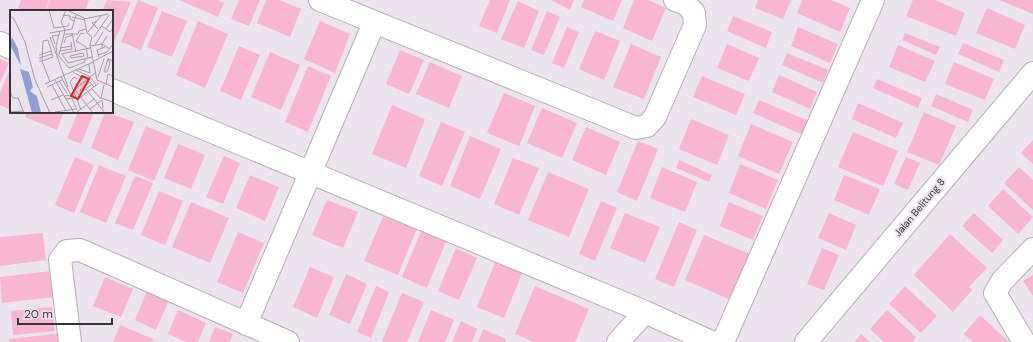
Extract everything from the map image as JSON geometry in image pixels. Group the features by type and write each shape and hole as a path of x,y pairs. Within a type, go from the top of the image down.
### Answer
{"street":[{"path":"320,0 636,128 647,126 655,117 695,25 694,13 686,4 675,0"},
{"path":"723,342 873,0"},
{"path":"246,324 312,173 374,23"},
{"path":"0,43 10,48"},
{"name":"Jalan Belitung 8","path":"806,342 1033,73"},
{"path":"113,90 645,312 711,342"},
{"path":"1024,342 1000,304 995,293 1002,281 1033,249"},
{"path":"70,342 60,260 67,251 74,250 80,250 288,342"},
{"path":"618,342 645,312"}],"building":[{"path":"21,0 49,0 45,10 23,10 18,8"},
{"path":"50,0 89,0 85,10 46,10"},
{"path":"107,0 131,2 113,45 113,10 102,10"},
{"path":"138,0 158,8 141,50 121,42"},
{"path":"179,0 217,0 224,3 218,17"},
{"path":"239,0 260,0 249,26 231,19"},
{"path":"266,0 279,0 301,9 290,37 257,23"},
{"path":"490,0 510,0 497,33 479,26"},
{"path":"551,0 574,0 570,10"},
{"path":"584,0 622,0 613,21 581,7"},
{"path":"634,0 648,0 666,8 652,41 623,28"},
{"path":"758,0 791,0 783,19 755,8"},
{"path":"802,0 831,0 850,8 840,32 797,13"},
{"path":"913,0 935,0 965,13 956,36 906,16"},
{"path":"999,0 1033,0 1033,14"},
{"path":"518,1 539,11 524,48 501,39"},
{"path":"987,8 1025,25 1015,49 976,33"},
{"path":"162,11 187,21 172,57 147,47"},
{"path":"547,11 560,17 544,55 531,50"},
{"path":"733,16 772,32 766,48 727,31"},
{"path":"198,21 228,34 205,88 176,75"},
{"path":"320,21 350,34 335,73 304,59"},
{"path":"567,27 579,32 564,68 552,63"},
{"path":"798,27 838,44 830,63 791,46"},
{"path":"595,31 620,41 604,80 579,69"},
{"path":"905,33 940,47 936,55 902,40"},
{"path":"963,43 1004,60 999,72 958,54"},
{"path":"631,44 661,57 644,99 613,87"},
{"path":"727,44 759,58 749,81 717,68"},
{"path":"898,45 935,61 925,82 889,67"},
{"path":"239,46 260,55 241,100 220,91"},
{"path":"400,50 424,60 409,94 386,84"},
{"path":"270,52 300,65 281,110 251,97"},
{"path":"787,53 828,70 823,83 782,65"},
{"path":"0,59 9,63 0,83"},
{"path":"430,62 462,76 449,108 416,94"},
{"path":"954,62 994,79 985,100 945,84"},
{"path":"308,66 331,76 308,132 285,122"},
{"path":"10,69 10,110 0,105 0,93"},
{"path":"779,75 817,92 810,109 772,92"},
{"path":"702,76 745,94 736,115 693,97"},
{"path":"877,79 922,98 918,108 873,88"},
{"path":"504,93 535,106 519,146 487,133"},
{"path":"936,94 973,110 968,122 931,106"},
{"path":"759,100 809,121 803,135 753,113"},
{"path":"858,103 903,123 896,138 852,119"},
{"path":"392,105 425,119 406,168 372,154"},
{"path":"542,108 577,123 562,158 527,143"},
{"path":"924,112 956,126 939,165 907,152"},
{"path":"27,113 64,113 57,130 25,117"},
{"path":"78,113 94,113 81,144 67,138"},
{"path":"105,113 134,122 118,160 91,148"},
{"path":"691,119 729,135 717,165 679,149"},
{"path":"441,122 465,132 442,186 419,176"},
{"path":"751,124 793,142 779,174 738,156"},
{"path":"146,126 172,137 154,181 128,170"},
{"path":"586,127 620,142 606,175 572,160"},
{"path":"853,132 898,151 883,186 838,167"},
{"path":"470,136 501,149 480,199 450,186"},
{"path":"1033,140 1033,164 1021,153"},
{"path":"638,141 658,149 637,201 617,192"},
{"path":"178,144 205,155 191,189 164,178"},
{"path":"224,156 240,163 223,204 206,197"},
{"path":"75,157 94,165 74,213 55,205"},
{"path":"906,157 920,163 908,190 894,184"},
{"path":"513,158 539,168 519,215 494,204"},
{"path":"679,160 712,175 709,182 676,168"},
{"path":"740,164 778,180 766,209 729,193"},
{"path":"99,165 126,176 106,223 80,212"},
{"path":"662,167 697,182 685,212 650,198"},
{"path":"1019,167 1033,180 1033,210 1004,183"},
{"path":"548,172 589,189 569,237 528,220"},
{"path":"250,175 279,187 265,221 236,208"},
{"path":"844,175 880,189 869,215 834,200"},
{"path":"135,176 153,183 133,230 115,223"},
{"path":"1003,189 1033,217 1018,234 988,206"},
{"path":"159,191 183,201 165,245 141,235"},
{"path":"327,200 358,212 343,248 312,235"},
{"path":"601,201 617,208 595,261 579,254"},
{"path":"191,202 229,218 210,263 172,247"},
{"path":"729,202 763,216 753,240 720,226"},
{"path":"385,212 418,226 398,275 364,261"},
{"path":"625,213 660,227 645,263 610,248"},
{"path":"829,213 856,225 846,250 818,238"},
{"path":"974,213 1003,240 992,253 962,226"},
{"path":"679,222 697,230 674,287 655,279"},
{"path":"422,229 447,239 427,288 402,277"},
{"path":"238,232 264,243 243,293 217,282"},
{"path":"43,233 46,260 0,266 0,237"},
{"path":"950,234 987,268 969,287 972,290 953,312 914,275"},
{"path":"704,235 750,254 731,300 685,280"},
{"path":"456,248 477,258 459,300 438,291"},
{"path":"822,248 839,255 824,290 807,284"},
{"path":"496,260 523,271 504,318 477,307"},
{"path":"310,267 334,277 317,318 293,307"},
{"path":"51,271 54,297 2,303 0,277"},
{"path":"346,274 367,284 350,324 329,315"},
{"path":"1033,275 1033,296 1023,281"},
{"path":"105,277 133,289 121,317 93,306"},
{"path":"376,286 389,292 371,338 357,332"},
{"path":"535,286 589,309 575,342 534,342 515,334"},
{"path":"905,286 937,316 921,333 889,304"},
{"path":"147,291 169,300 156,330 135,320"},
{"path":"402,293 424,302 407,342 382,341"},
{"path":"52,307 55,331 13,335 11,311"},
{"path":"178,310 206,323 198,342 186,342 168,334"},
{"path":"431,310 454,320 445,342 418,342"},
{"path":"887,310 916,337 912,342 884,342 870,329"},
{"path":"980,315 1009,342 973,342 964,334"},
{"path":"461,321 477,329 472,342 452,342"},
{"path":"120,325 153,339 152,342 113,342"},
{"path":"215,327 233,334 230,342 209,342"},
{"path":"483,329 506,339 505,342 478,342"},
{"path":"64,333 65,342 9,342 9,339"},
{"path":"861,334 870,342 854,342"}]}
